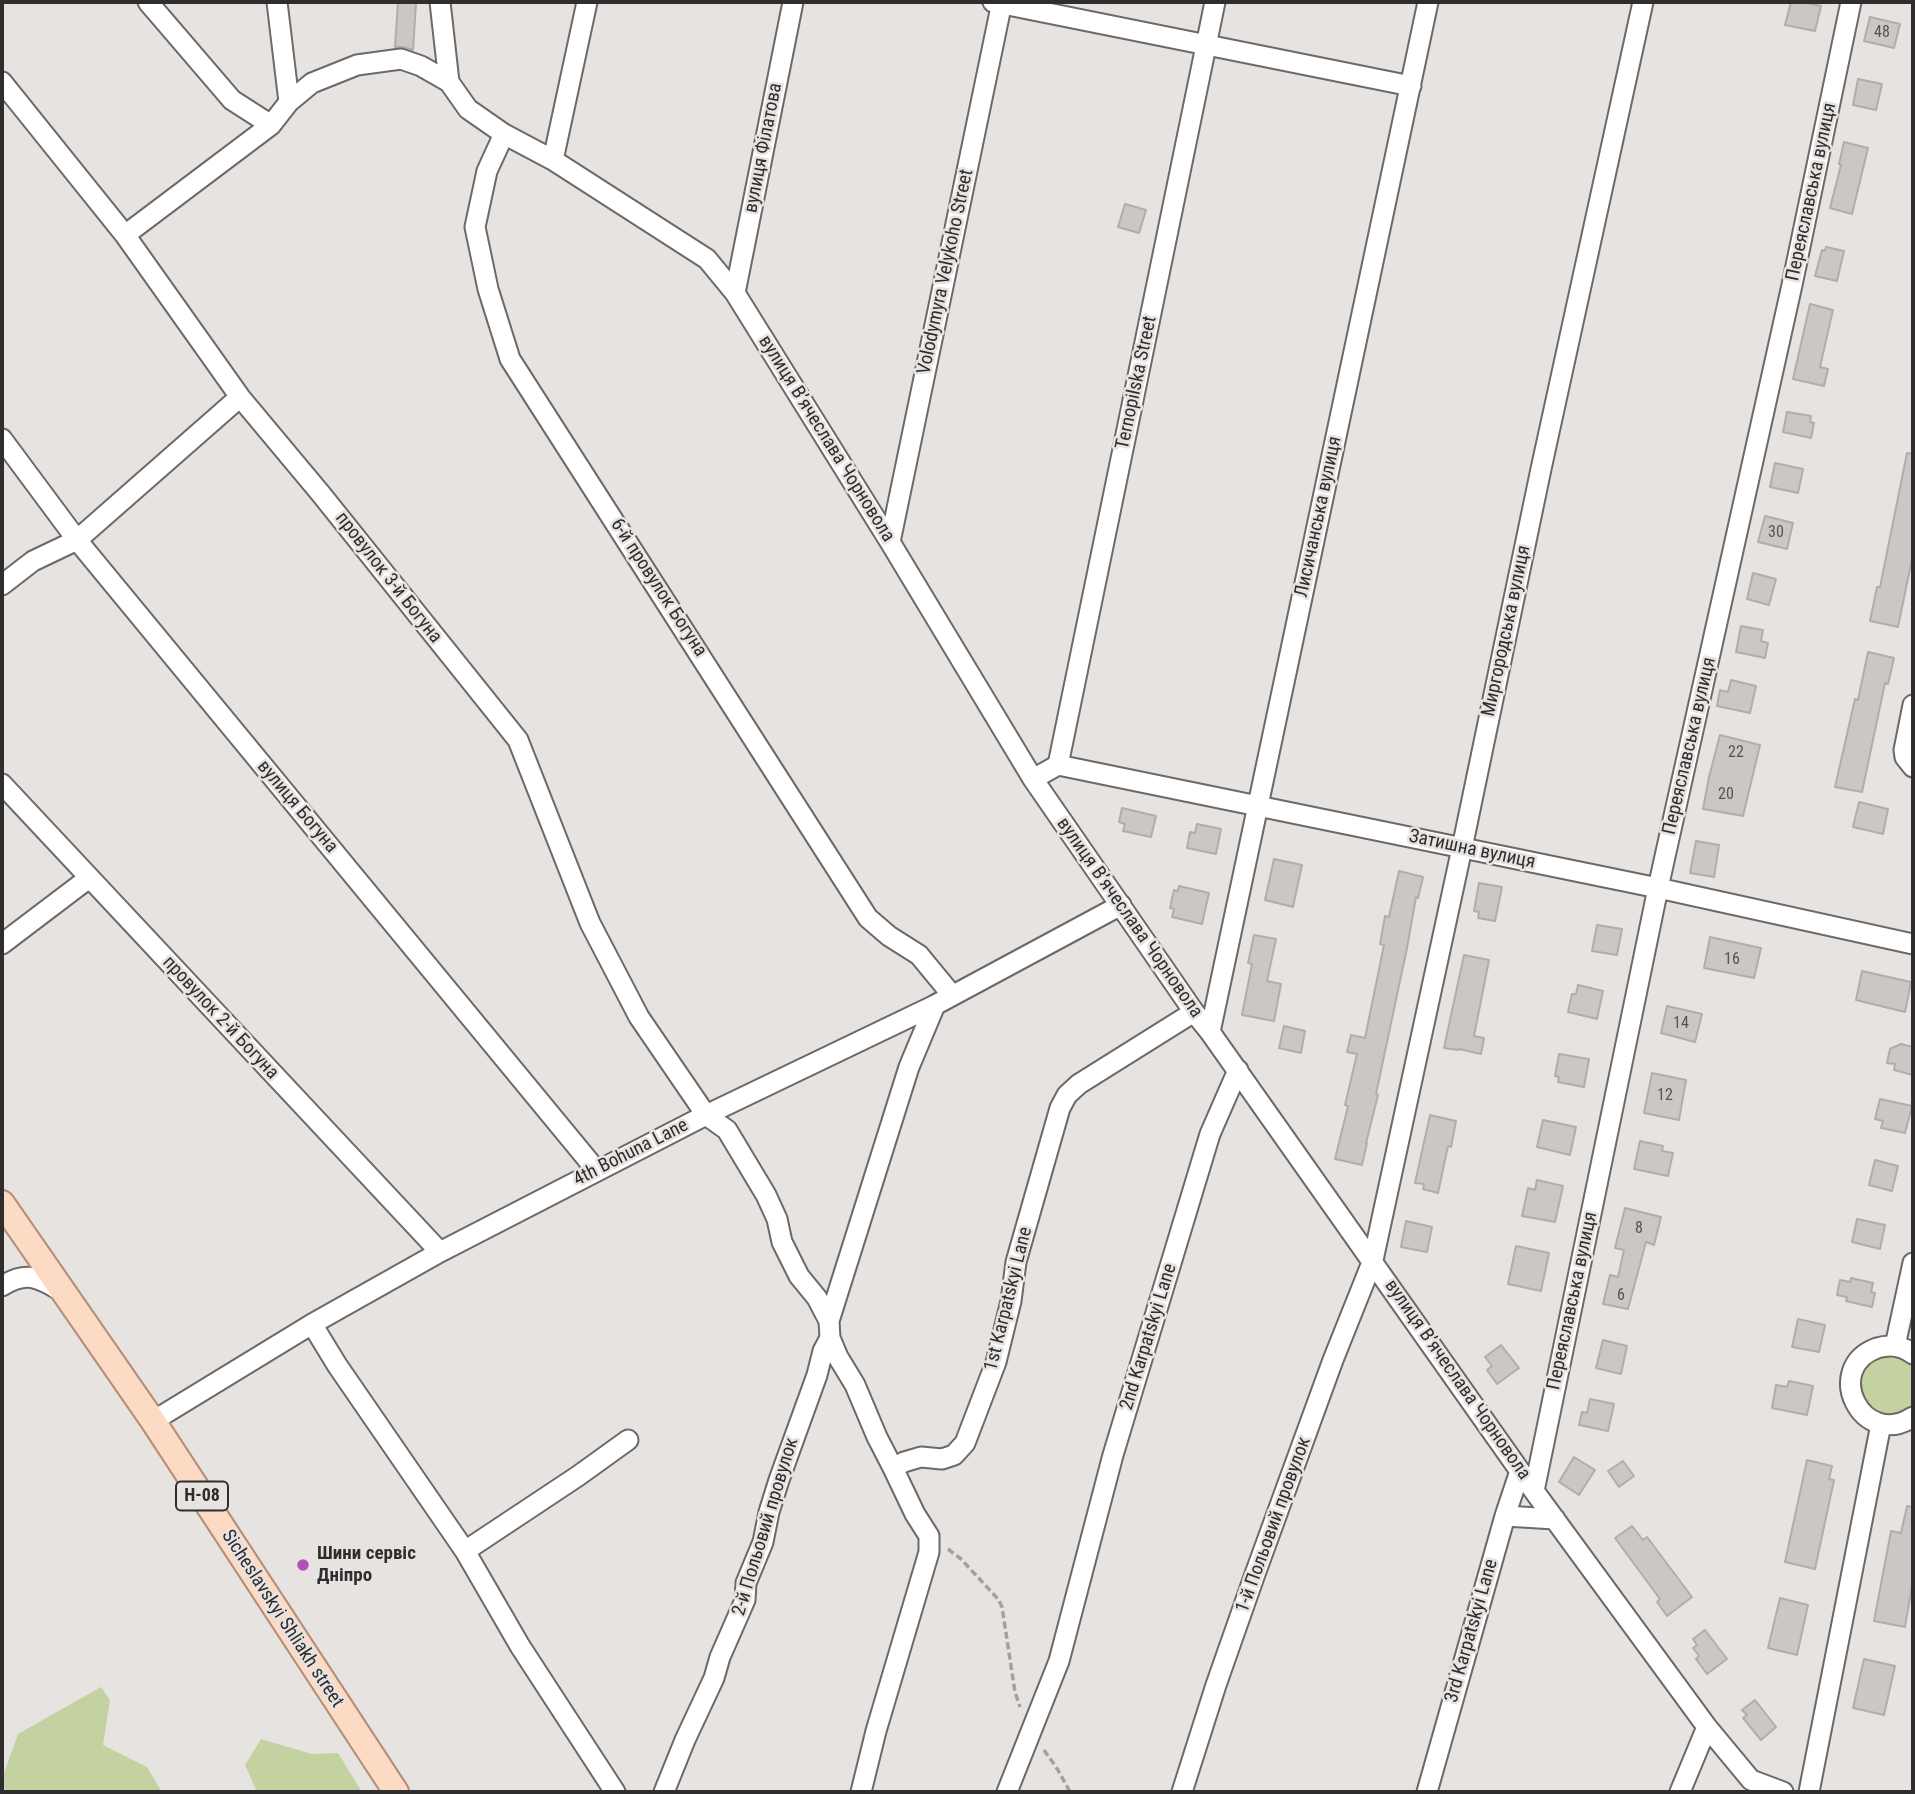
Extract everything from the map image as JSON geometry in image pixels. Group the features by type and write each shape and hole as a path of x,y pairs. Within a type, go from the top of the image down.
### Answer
{"main road":[{"name":"Sicheslavskyi Shliakh street","path":"2,1203 153,1421 396,1792"}],"street":[{"path":"148,2 232,100 271,125"},
{"path":"277,2 289,102"},
{"path":"440,2 449,82"},
{"path":"553,160 587,2"},
{"name":"вулиця Філатова","path":"735,293 793,2"},
{"path":"999,2 1410,86"},
{"name":"Volodymyra Velykoho Street","path":"890,542 999,2"},
{"name":"Ternopilska Street","path":"1058,765 1215,2"},
{"name":"Лисичанська вулиця","path":"1210,1032 1429,2"},
{"name":"Миргородська вулиця","path":"1373,1260 1643,2"},
{"name":"Переяславська вулиця","path":"1534,1491 1658,888 1852,2"},
{"path":"125,235 271,125 289,102 312,83 357,65 401,59 421,66 449,82"},
{"name":"провулок 3-й Богуна","path":"2,82 125,235 240,397 518,740 590,923 639,1017 706,1115 727,1130 766,1195 777,1219 782,1242 799,1276 817,1298 838,1357 855,1385 893,1468"},
{"name":"вулиця Вʼячеслава Чорновола","path":"449,82 468,109 504,134 553,160 707,259 735,293 1033,779 1194,1012 1373,1260 1534,1491 1707,1727 1751,1780 1783,1792"},
{"name":"6-й провулок Богуна","path":"504,134 487,171 475,227 488,289 510,359 868,918 888,936 919,955 944,1000"},
{"path":"2,585 33,561 77,540 240,397"},
{"name":"вулиця Богуна","path":"2,439 77,540 597,1171"},
{"path":"1913,705 1904,750 1905,757 1913,767"},
{"path":"1033,779 1058,765"},
{"name":"Затишна вулиця","path":"1058,765 1658,888 1913,944"},
{"name":"провулок 2-й Богуна","path":"2,784 440,1252"},
{"path":"2,944 89,878"},
{"name":"4th Bohuna Lane","path":"153,1421 313,1324 440,1252 706,1115 944,1000 1121,905"},
{"name":"2-й Польовий провулок","path":"664,1792 745,1600 746,1584 763,1542 779,1480 817,1375 909,1067 944,1000"},
{"name":"1st Karpatskyi Lane","path":"893,1468 921,1457 942,1460 954,1455 965,1443 996,1362 1011,1301 1016,1262 1060,1108 1067,1095 1079,1084 1194,1012"},
{"name":"2nd Karpatskyi Lane","path":"1007,1792 1059,1661 1113,1455 1210,1134 1238,1070"},
{"name":"1-й Польовий провулок","path":"1182,1792 1255,1574 1333,1360 1373,1260"},
{"path":"1913,1263 1904,1350 1882,1346 1869,1351 1852,1371 1850,1385 1858,1410 1869,1419 1894,1425 1913,1417"},
{"path":"2,1286 15,1278 38,1278 62,1292"},
{"path":"313,1324 337,1365 465,1551 520,1646 615,1792"},
{"path":"1809,1792 1881,1424"},
{"path":"465,1551 628,1440"},
{"path":"861,1792 876,1731 929,1552 929,1536 893,1468"},
{"name":"3rd Karpatskyi Lane","path":"1427,1792 1520,1471"},
{"path":"1505,1516 1555,1519"},
{"path":"1680,1792 1707,1727"}],"path":[{"path":"929,1536 961,1559 998,1599 1002,1607 1015,1692 1031,1731 1070,1792"}],"green space":[{"path":"1887,1356 1902,1359 1913,1368 1914,1393 1911,1407 1885,1415 1875,1412 1867,1404 1861,1383 1864,1372 1872,1362"},
{"path":"101,1687 110,1700 103,1745 147,1767 162,1792 5,1792 3,1776 18,1734"},
{"path":"261,1739 312,1754 338,1753 362,1792 257,1792 245,1765"}],"building":[{"path":"398,2 416,3 413,50 395,47"},
{"path":"1791,2 1821,6 1815,31 1785,25"},
{"path":"1870,17 1900,24 1894,48 1864,41"},
{"path":"1858,79 1882,84 1876,110 1853,105"},
{"path":"1844,142 1868,148 1852,214 1830,208"},
{"path":"1125,204 1146,210 1139,233 1118,227"},
{"path":"1826,247 1844,251 1837,281 1815,276 1822,250 1825,251"},
{"path":"1810,304 1833,310 1820,367 1828,369 1824,386 1793,379"},
{"path":"1787,412 1811,416 1810,422 1814,423 1811,438 1783,432"},
{"path":"1907,453 1913,454 1913,554 1898,627 1870,621 1877,587 1880,587"},
{"path":"1775,463 1803,469 1798,493 1770,487"},
{"path":"1765,516 1793,523 1787,549 1758,542"},
{"path":"1753,573 1776,579 1769,605 1747,599"},
{"path":"1741,626 1763,630 1761,641 1768,643 1765,658 1736,652"},
{"path":"1868,652 1894,658 1888,684 1885,683 1862,792 1835,787"},
{"path":"1731,680 1756,686 1750,713 1717,706 1720,690 1728,692"},
{"path":"1720,735 1760,745 1743,816 1703,809"},
{"path":"1859,802 1888,809 1883,834 1853,827"},
{"path":"1122,808 1156,816 1151,837 1123,831 1125,824 1119,822"},
{"path":"1197,824 1221,829 1216,854 1187,848 1190,832 1195,833"},
{"path":"1696,841 1719,845 1714,877 1690,873"},
{"path":"1274,859 1302,865 1293,907 1265,900"},
{"path":"1399,871 1423,877 1418,898 1416,897 1362,1165 1335,1159 1357,1054 1347,1052 1351,1035 1365,1038 1384,945 1380,944 1385,916 1389,917"},
{"path":"1479,883 1502,887 1495,921 1478,918 1479,912 1474,911"},
{"path":"1179,886 1209,893 1202,924 1172,917 1174,909 1170,908 1174,890 1178,891"},
{"path":"1597,925 1622,929 1617,955 1592,951"},
{"path":"1254,935 1276,939 1267,981 1281,984 1274,1021 1242,1015 1252,964 1248,963"},
{"path":"1710,937 1761,948 1754,978 1704,968"},
{"path":"1464,955 1489,960 1474,1036 1484,1038 1481,1054 1444,1048"},
{"path":"1862,971 1911,982 1905,1012 1856,1000"},
{"path":"1578,985 1603,991 1597,1019 1568,1012 1572,994 1576,994"},
{"path":"1667,1006 1702,1014 1695,1042 1661,1033"},
{"path":"1284,1026 1305,1031 1301,1053 1279,1048"},
{"path":"1901,1044 1913,1047 1913,1075 1894,1070 1895,1064 1887,1063 1890,1049"},
{"path":"1559,1054 1589,1059 1584,1087 1558,1082 1559,1077 1555,1076"},
{"path":"1652,1073 1686,1080 1679,1120 1644,1113"},
{"path":"1880,1099 1912,1106 1905,1133 1881,1128 1883,1121 1875,1119"},
{"path":"1430,1115 1456,1121 1438,1193 1423,1189 1424,1184 1415,1183"},
{"path":"1543,1120 1576,1127 1570,1155 1537,1147"},
{"path":"1640,1141 1663,1146 1662,1151 1673,1153 1668,1176 1634,1169"},
{"path":"1875,1160 1898,1166 1892,1191 1869,1185"},
{"path":"1537,1180 1563,1186 1555,1222 1522,1216 1528,1188 1535,1190"},
{"path":"1625,1208 1661,1217 1654,1245 1646,1242 1628,1309 1603,1304 1610,1275 1618,1277 1624,1250 1615,1248"},
{"path":"1857,1219 1885,1225 1880,1249 1852,1242"},
{"path":"1406,1221 1432,1227 1427,1252 1401,1247"},
{"path":"1516,1246 1549,1253 1541,1291 1508,1284"},
{"path":"1851,1278 1873,1283 1871,1292 1875,1293 1872,1307 1846,1301 1847,1297 1837,1295 1840,1280 1850,1282"},
{"path":"1798,1319 1825,1325 1819,1352 1792,1347"},
{"path":"1603,1340 1627,1346 1621,1374 1596,1368"},
{"path":"1501,1345 1519,1368 1497,1384 1487,1370 1492,1366 1485,1357"},
{"path":"1789,1381 1813,1386 1807,1415 1772,1408 1776,1385 1787,1387"},
{"path":"1590,1399 1614,1404 1608,1431 1579,1425 1582,1412 1587,1413"},
{"path":"1574,1457 1595,1470 1579,1495 1559,1482"},
{"path":"1807,1460 1832,1466 1829,1479 1834,1480 1815,1569 1785,1562"},
{"path":"1623,1461 1634,1476 1619,1487 1608,1471"},
{"path":"1907,1506 1913,1507 1913,1580 1905,1627 1874,1621 1891,1531 1901,1533"},
{"path":"1632,1526 1643,1540 1647,1537 1692,1597 1667,1616 1657,1602 1660,1599 1615,1538"},
{"path":"1780,1598 1808,1605 1797,1655 1768,1648"},
{"path":"1705,1630 1727,1659 1707,1674 1696,1659 1699,1656 1693,1648 1697,1645 1693,1639"},
{"path":"1864,1659 1895,1666 1884,1715 1853,1708"},
{"path":"1755,1700 1776,1727 1761,1740 1743,1718 1747,1715 1742,1710"}],"place":[{"name":"Шини сервіс Дніпро","path":"303,1565"}]}
